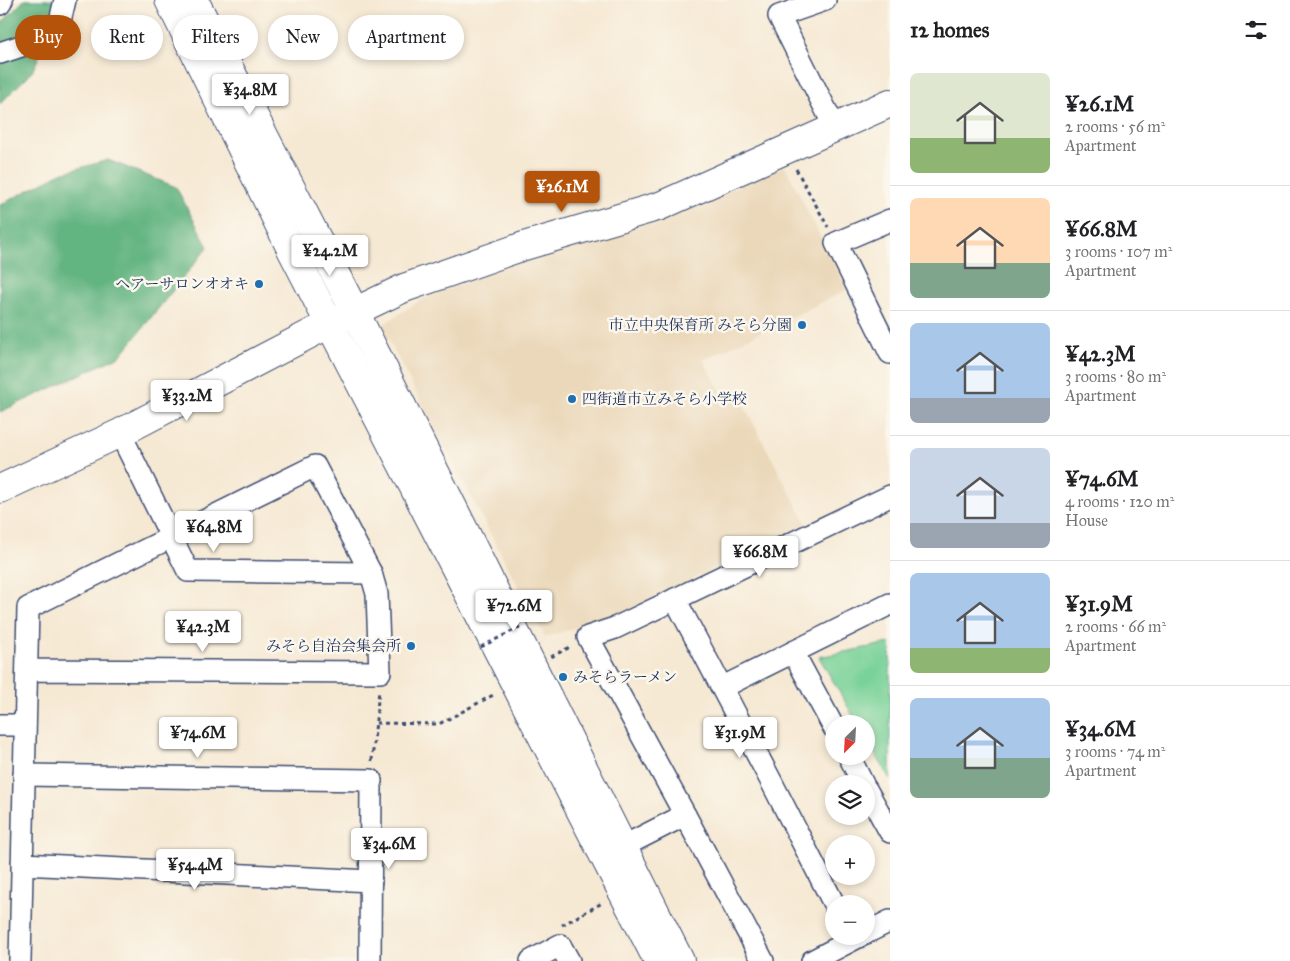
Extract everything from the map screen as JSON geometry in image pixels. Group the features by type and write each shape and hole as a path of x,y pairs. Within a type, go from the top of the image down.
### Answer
{"street":[{"path":"0,4 2,0"},
{"path":"0,53 57,34 65,0"},
{"path":"169,0 292,251 524,675 622,847 680,961"},
{"path":"194,0 355,312 524,675 622,892 658,961"},
{"path":"825,0 779,16 835,128"},
{"path":"0,490 120,433 331,323 404,288 524,246 660,206 890,103"},
{"path":"890,220 836,243 890,353"},
{"path":"120,433 188,571 371,573"},
{"path":"20,961 26,670 28,608 315,466 371,573 377,594 380,672 26,670"},
{"path":"763,961 686,815 588,637 615,628 890,496"},
{"path":"675,598 723,687 829,895"},
{"path":"723,687 890,604"},
{"path":"793,652 827,715"},
{"path":"0,725 25,725"},
{"path":"24,775 371,780 370,961"},
{"path":"875,805 890,832"},
{"path":"622,847 686,815"},
{"path":"22,864 370,881"},
{"path":"875,928 890,921"},
{"path":"812,961 842,945"},
{"path":"531,961 565,953"}],"path":[{"path":"787,150 836,243"},
{"path":"481,647 524,625"},
{"path":"376,723 439,724 588,637"},
{"path":"371,780 380,672"},
{"path":"565,953 559,927 622,892"}],"shaded area":[{"name":"四街道市立みそら小学校","path":"785,166 847,290 703,360 727,402 739,396 807,525 612,617 545,637 381,326 419,301 528,257 660,220"}],"green space":[{"path":"24,0 65,0 58,15 15,15 15,60 38,60 32,72 0,104 0,24"},
{"path":"108,160 176,187 208,247 120,356 0,412 0,205 61,173"},
{"path":"890,643 890,779 875,753 875,715 853,715 819,657"}],"place":[{"name":"ヘアーサロンオオキ","path":"259,284"},
{"name":"市立中央保育所 みそら分園","path":"802,325"},
{"name":"四街道市立みそら小学校","path":"572,399"},
{"name":"みそら自治会集会所","path":"411,646"},
{"name":"みそらラーメン","path":"563,677"}]}
